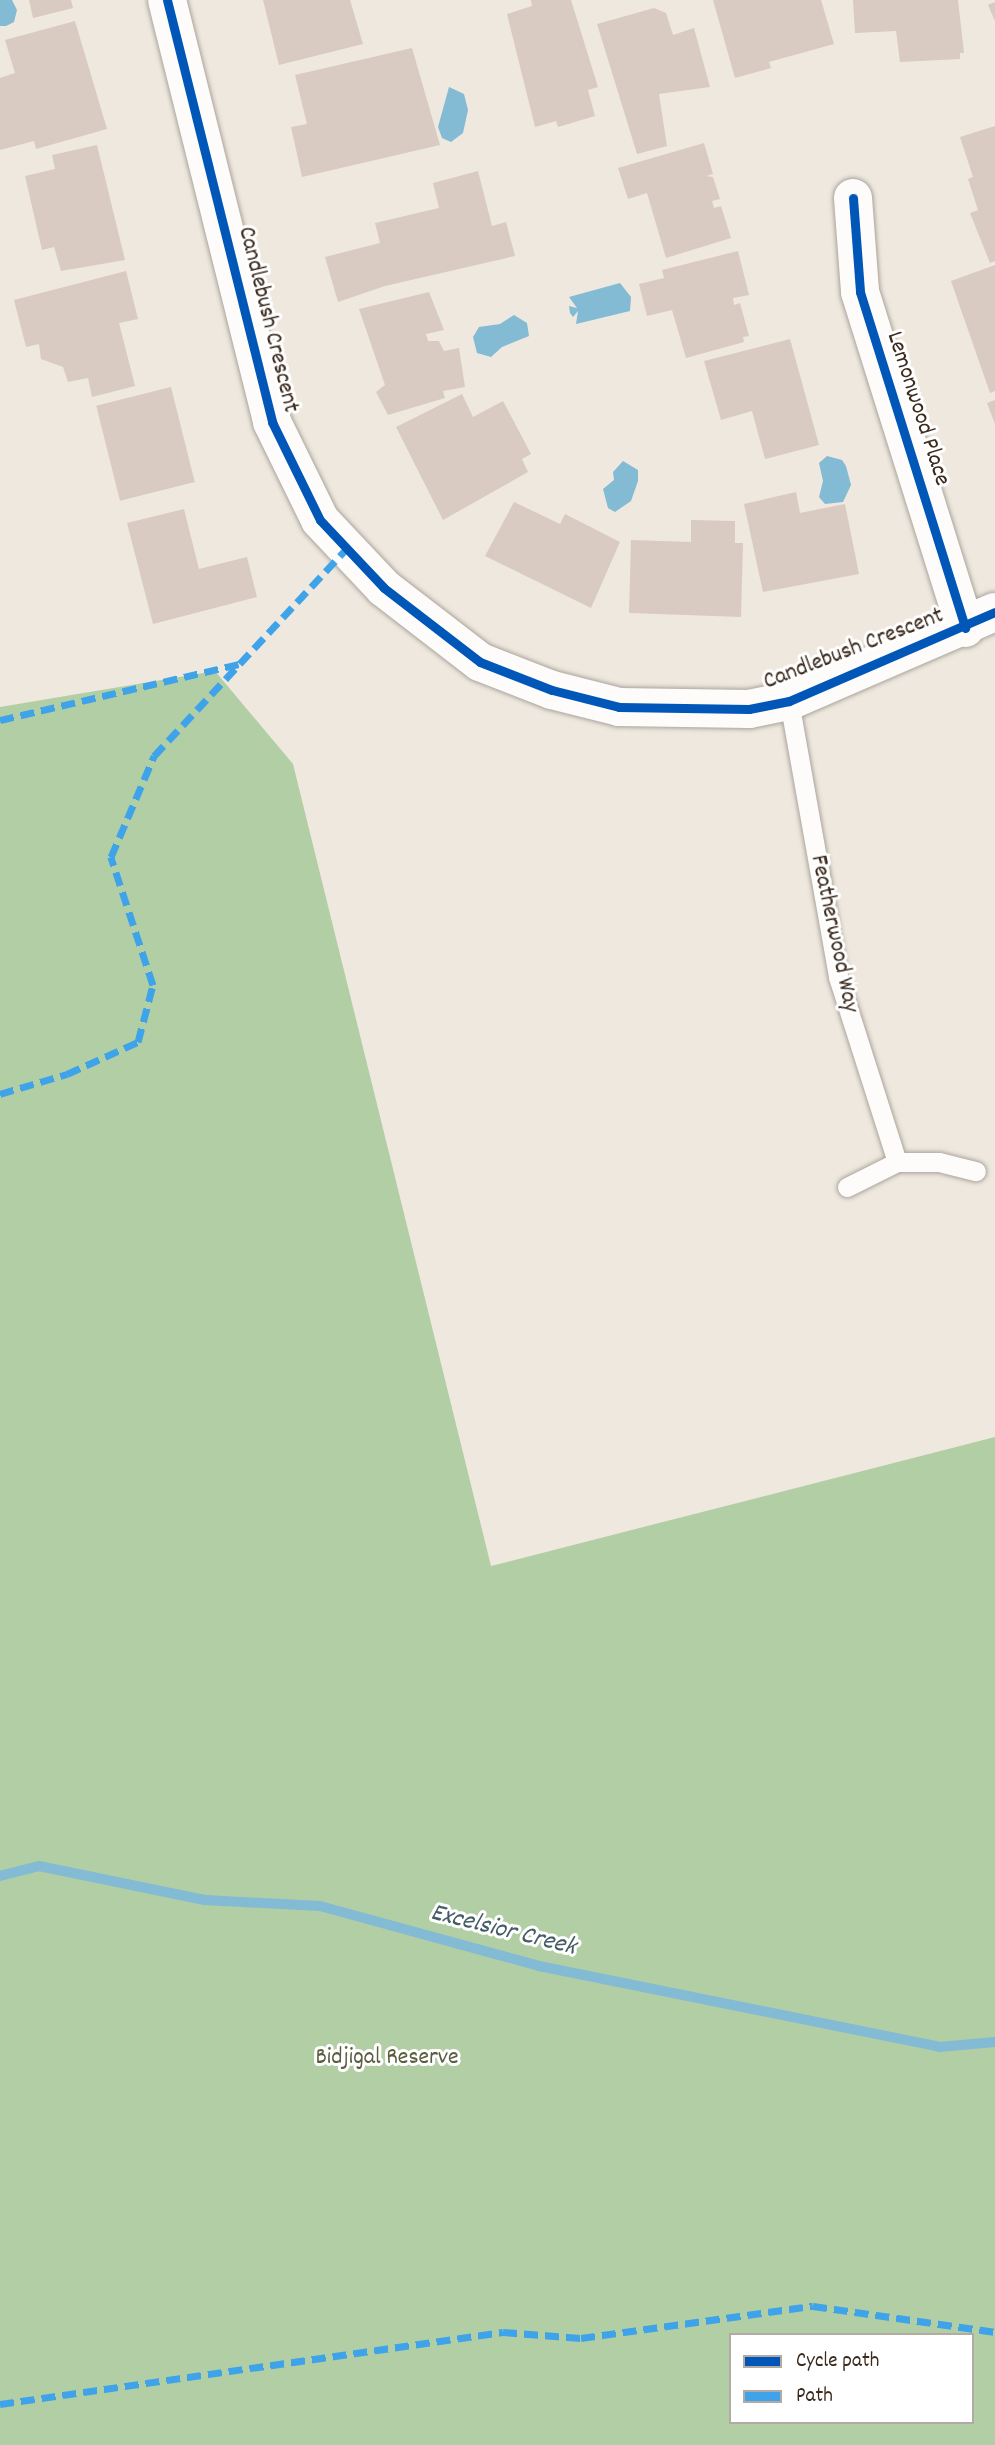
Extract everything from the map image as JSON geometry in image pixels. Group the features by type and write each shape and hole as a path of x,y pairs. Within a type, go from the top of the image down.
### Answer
{"street":[{"name":"Candlebush Crescent","path":"167,0 272,422 320,520 384,588 480,662 552,690 619,706 750,709 789,701 980,620"},
{"name":"Lemonwood Place","path":"853,198 860,292 980,620"}],"lane":[{"name":"Featherwood Way","path":"789,701 838,977 897,1162"},
{"path":"846,1187 897,1162 939,1162 976,1171"}],"green space":[{"name":"Bidjigal Reserve","path":"215,671 293,764 491,1566 995,1437 995,2445 0,2445 0,707"}],"water":[{"path":"0,0 12,0 17,10 14,22 6,26 0,26"},
{"path":"449,87 464,94 468,110 463,133 451,142 442,138 438,127"},
{"path":"620,283 631,297 630,311 576,324 578,311 573,317 570,313 569,306 577,308 569,297"},
{"path":"514,315 527,323 529,336 502,347 491,357 477,353 473,337 479,327 500,324"},
{"path":"827,456 842,460 846,466 851,485 843,502 825,504 819,497 823,481 819,463"},
{"path":"623,461 638,470 638,481 631,501 615,512 608,508 603,489 614,480 613,472"}],"building":[{"path":"29,0 71,0 73,8 33,18"},
{"path":"263,0 350,0 363,44 279,65"},
{"path":"531,0 571,0 598,87 588,90 595,116 558,127 556,121 535,127 507,14 532,6"},
{"path":"713,0 821,0 834,44 769,62 771,68 735,78"},
{"path":"853,0 958,0 964,53 960,53 960,59 900,62 896,31 855,33"},
{"path":"995,2 995,21 988,5"},
{"path":"654,8 666,13 673,35 694,28 710,87 659,94 667,146 637,154 597,24"},
{"path":"75,21 107,129 36,149 34,141 0,150 0,78 15,73 5,40"},
{"path":"412,48 440,145 302,177 291,127 307,124 295,75"},
{"path":"995,126 995,261 990,263 970,213 978,210 968,179 973,177 960,137"},
{"path":"704,143 713,174 706,176 713,177 720,199 712,201 714,208 721,206 731,238 666,258 647,193 628,199 618,168"},
{"path":"97,145 125,260 61,271 54,247 42,250 25,176 55,169 52,155"},
{"path":"478,171 492,226 506,222 515,256 385,286 338,302 325,257 380,243 375,223 439,208 433,183"},
{"path":"738,251 749,295 733,298 734,305 740,303 749,336 743,337 744,342 686,358 672,310 647,316 639,284 664,278 662,270"},
{"path":"995,265 995,391 990,393 951,281"},
{"path":"126,271 138,319 119,323 135,386 92,397 88,378 68,382 63,367 41,359 39,344 26,347 14,300"},
{"path":"429,292 444,330 426,334 428,341 439,341 444,351 459,348 465,387 443,391 445,398 388,415 376,392 385,385 359,309"},
{"path":"790,339 819,445 765,459 752,411 721,420 704,361"},
{"path":"171,387 195,482 120,501 96,406"},
{"path":"462,394 473,417 503,401 531,454 522,459 528,472 443,520 396,427"},
{"path":"995,400 995,424 987,403"},
{"path":"796,492 800,513 845,504 859,574 763,592 744,504"},
{"path":"514,502 560,524 565,514 620,542 591,608 485,556"},
{"path":"184,509 199,569 247,557 257,597 153,624 127,523"},
{"path":"691,520 735,521 735,543 743,543 741,617 629,613 631,540 691,542"}],"waterway":[{"name":"Excelsior Creek","path":"0,1876 39,1866 205,1900 320,1906 539,1966 939,2047 995,2042"}],"marked path":[{"path":"0,1094 67,1074 138,1042 153,985 111,857 154,756 347,548"},
{"path":"0,720 239,664"},
{"path":"0,2404 503,2332 581,2338 813,2306 995,2332"}],"cycle path":[{"path":"167,0 272,422 320,520 384,588 480,662 552,690 619,707 749,709 789,701 995,612"},
{"path":"853,198 860,292 965,628"}]}
